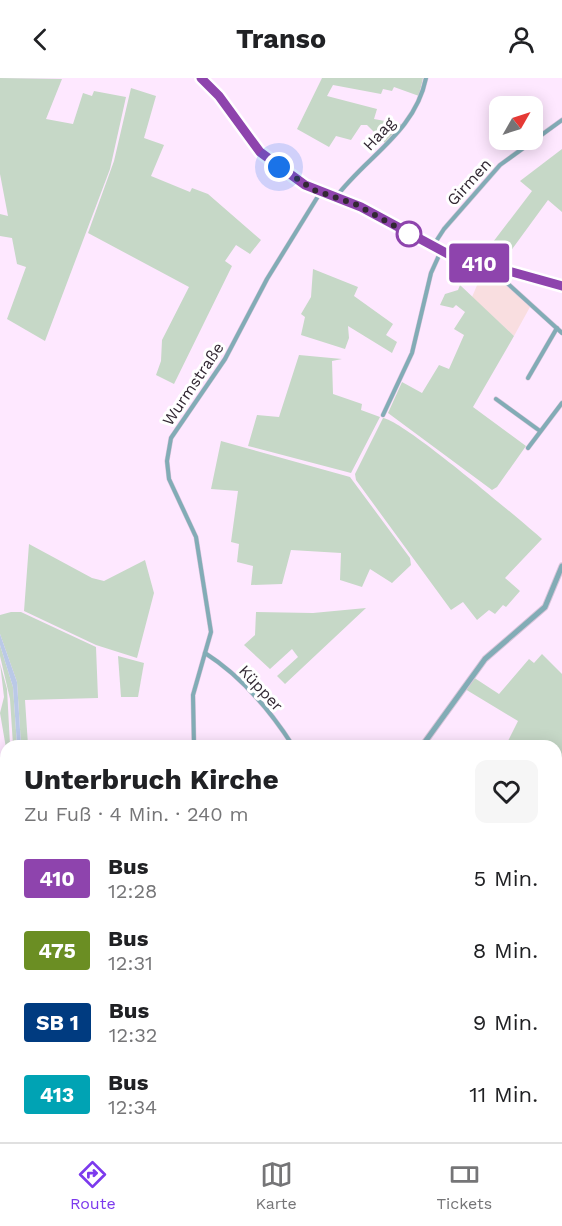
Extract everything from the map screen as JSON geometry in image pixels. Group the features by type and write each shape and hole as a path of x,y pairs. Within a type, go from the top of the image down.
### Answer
{"main road":[{"path":"201,78 219,96 264,156 294,178 320,192 361,207 441,251 562,286"}],"street":[{"name":"Haag","path":"335,198 400,132 420,102 426,78"},
{"name":"Girmen","path":"433,247 444,229 500,165 562,120"},
{"name":"Wurmstraße","path":"194,740 193,695 211,632 196,537 169,479 167,461 171,438 225,359 267,279 320,192"},
{"path":"383,415 412,353 431,273 441,251"},
{"path":"496,267 495,272 562,333"},
{"path":"528,378 557,328"},
{"path":"496,399 540,431"},
{"path":"528,448 562,403"},
{"path":"426,740 485,659 545,607 562,566"},
{"name":"Küpper","path":"205,653 233,674 249,690 288,740"}],"shaded area":[{"path":"478,271 496,276 530,307 514,336 472,297 478,283 474,279"}],"green space":[{"path":"0,78 62,79 46,119 73,124 83,93 92,96 94,91 126,97 110,169 45,341 7,319 26,267 17,264 12,238 0,236 0,214 8,216 0,174"},
{"path":"322,78 423,78 419,96 394,87 392,91 383,89 381,94 333,85 327,96 377,109 374,119 401,124 385,143 367,125 361,125 351,140 336,136 329,147 297,129"},
{"path":"131,88 156,96 144,138 164,145 151,176 190,192 192,188 208,194 261,240 250,254 236,245 225,261 232,266 174,384 156,375 161,361 162,340 189,287 88,233 114,161"},
{"path":"562,149 562,212 548,200 510,252 506,265 493,261 499,248 493,242 532,191 520,181"},
{"path":"313,269 358,287 354,296 393,324 386,335 397,342 392,353 348,326 349,338 345,349 301,335 305,317 301,314 311,297"},
{"path":"460,285 514,336 473,407 526,446 497,487 492,490 388,413 402,382 422,393 439,365 449,369 464,335 454,329 465,312 456,305 453,308 440,305 445,294 458,290"},
{"path":"299,355 342,359 332,361 333,394 362,404 361,410 380,417 351,473 248,446 257,415 279,417"},
{"path":"383,418 395,423 436,452 542,539 505,578 520,591 506,607 503,605 495,614 489,610 477,620 463,602 451,610 356,480 355,474"},
{"path":"221,441 350,477 410,558 411,565 392,583 370,569 362,587 340,580 341,553 291,550 282,584 251,585 253,566 237,562 239,544 231,542 238,491 211,489"},
{"path":"29,544 92,578 104,581 145,560 154,593 137,658 96,645 24,611"},
{"path":"366,608 285,684 277,676 298,657 292,649 270,669 244,645 255,635 256,612 313,613"},
{"path":"21,612 96,647 98,698 25,700 28,740 21,740 17,682 0,634 0,615"},
{"path":"0,645 13,687 17,740 13,740 10,699 0,656"},
{"path":"542,654 562,674 562,740 508,740 518,721 465,689 473,677 499,694 529,659 534,663"},
{"path":"118,656 144,663 138,697 121,697"},
{"path":"0,663 7,689 10,740 5,740 0,713 4,697"}],"water":[{"path":"0,634 17,682 21,740 17,740 13,687 0,645"}],"bus line":[{"name":"410","path":"201,78 219,96 260,152 305,185 361,207 448,254 562,286"}],"route":[{"path":"279,167 314,190 355,204 409,234"}]}
